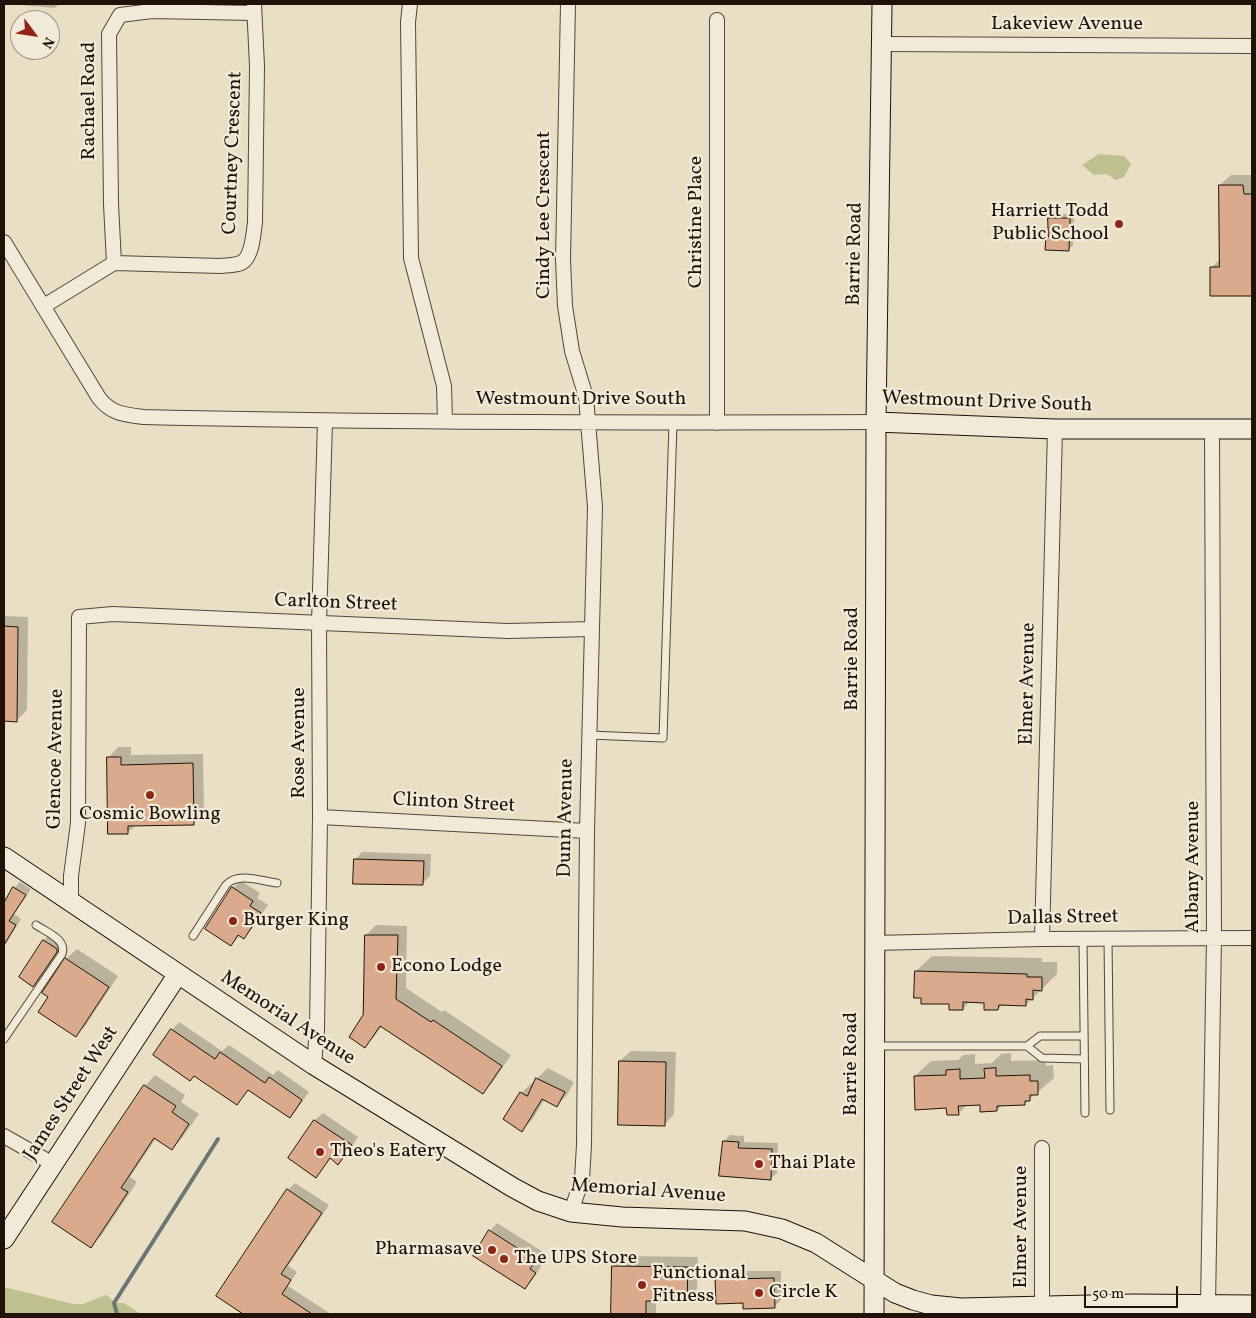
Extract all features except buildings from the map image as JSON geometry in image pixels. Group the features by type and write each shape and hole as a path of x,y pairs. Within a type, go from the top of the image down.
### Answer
{"street":[{"path":"410,4 408,22 411,258 444,386 445,421"},
{"name":"Cindy Lee Crescent","path":"568,4 563,260 565,306 572,351 586,397 587,424"},
{"name":"Barrie Road","path":"874,1314 876,422 882,4"},
{"name":"Courtney Crescent","path":"114,264 220,266 236,265 244,261 251,247 255,223 257,66 253,8"},
{"name":"Rachael Road","path":"114,264 111,204 109,34 120,15 152,11 253,8"},
{"name":"Christine Place","path":"717,20 717,423"},
{"name":"Lakeview Avenue","path":"882,44 1252,46"},
{"name":"Westmount Drive South","path":"4,242 99,398 109,409 120,414 144,417 325,422 445,421 587,424 876,422 1055,429 1252,429"},
{"path":"44,306 114,264"},
{"name":"Rose Avenue","path":"314,1065 317,1038 320,817 319,623 325,422"},
{"name":"Dunn Avenue","path":"571,1212 582,1179 584,1145 587,831 594,507 587,424"},
{"name":"Elmer Avenue","path":"1042,939 1055,429"},
{"name":"Albany Avenue","path":"1208,1305 1214,938 1212,430"},
{"name":"Carlton Street","path":"78,617 114,614 508,631 591,629"},
{"name":"Glencoe Avenue","path":"71,901 71,876 78,823 78,617"},
{"name":"Clinton Street","path":"320,817 587,831"},
{"name":"Memorial Avenue","path":"4,856 314,1065 526,1195 546,1204 571,1212 745,1221 769,1226 816,1243 895,1293 931,1305 961,1308 1042,1306 1133,1309 1252,1305"},
{"name":"Dallas Street","path":"874,943 1108,938 1252,938"},
{"name":"James Street West","path":"4,1239 178,974"},
{"path":"4,1136 53,1164"},
{"name":"Elmer Avenue","path":"1042,1148 1042,1306"}],"lane":[{"path":"589,735 663,738 673,423"},
{"path":"193,936 231,880 237,878 277,883"},
{"path":"4,1038 62,954 62,943 36,925"},
{"path":"1108,938 1110,1110"},
{"path":"1083,939 1085,1113"},
{"path":"874,1046 1027,1046 1040,1036 1084,1036"},
{"path":"1027,1046 1042,1058 1084,1059"}],"green space":[{"path":"1099,154 1124,156 1131,164 1124,177 1116,180 1107,174 1094,175 1082,165"},
{"path":"4,1287 73,1304 83,1304 106,1295 116,1303 124,1303 141,1314 4,1314"}],"waterway":[{"path":"117,1314 114,1303 218,1139"}],"place":[{"name":"Harriett Todd Public School","path":"1119,224"},
{"name":"Cosmic Bowling","path":"150,795"},
{"name":"Burger King","path":"233,921"},
{"name":"Econo Lodge","path":"381,967"},
{"name":"Theo's Eatery","path":"320,1152"},
{"name":"Thai Plate","path":"759,1164"},
{"name":"Pharmasave","path":"492,1250"},
{"name":"The UPS Store","path":"504,1259"},
{"name":"Functional Fitness","path":"642,1285"},
{"name":"Circle K","path":"759,1293"}]}
